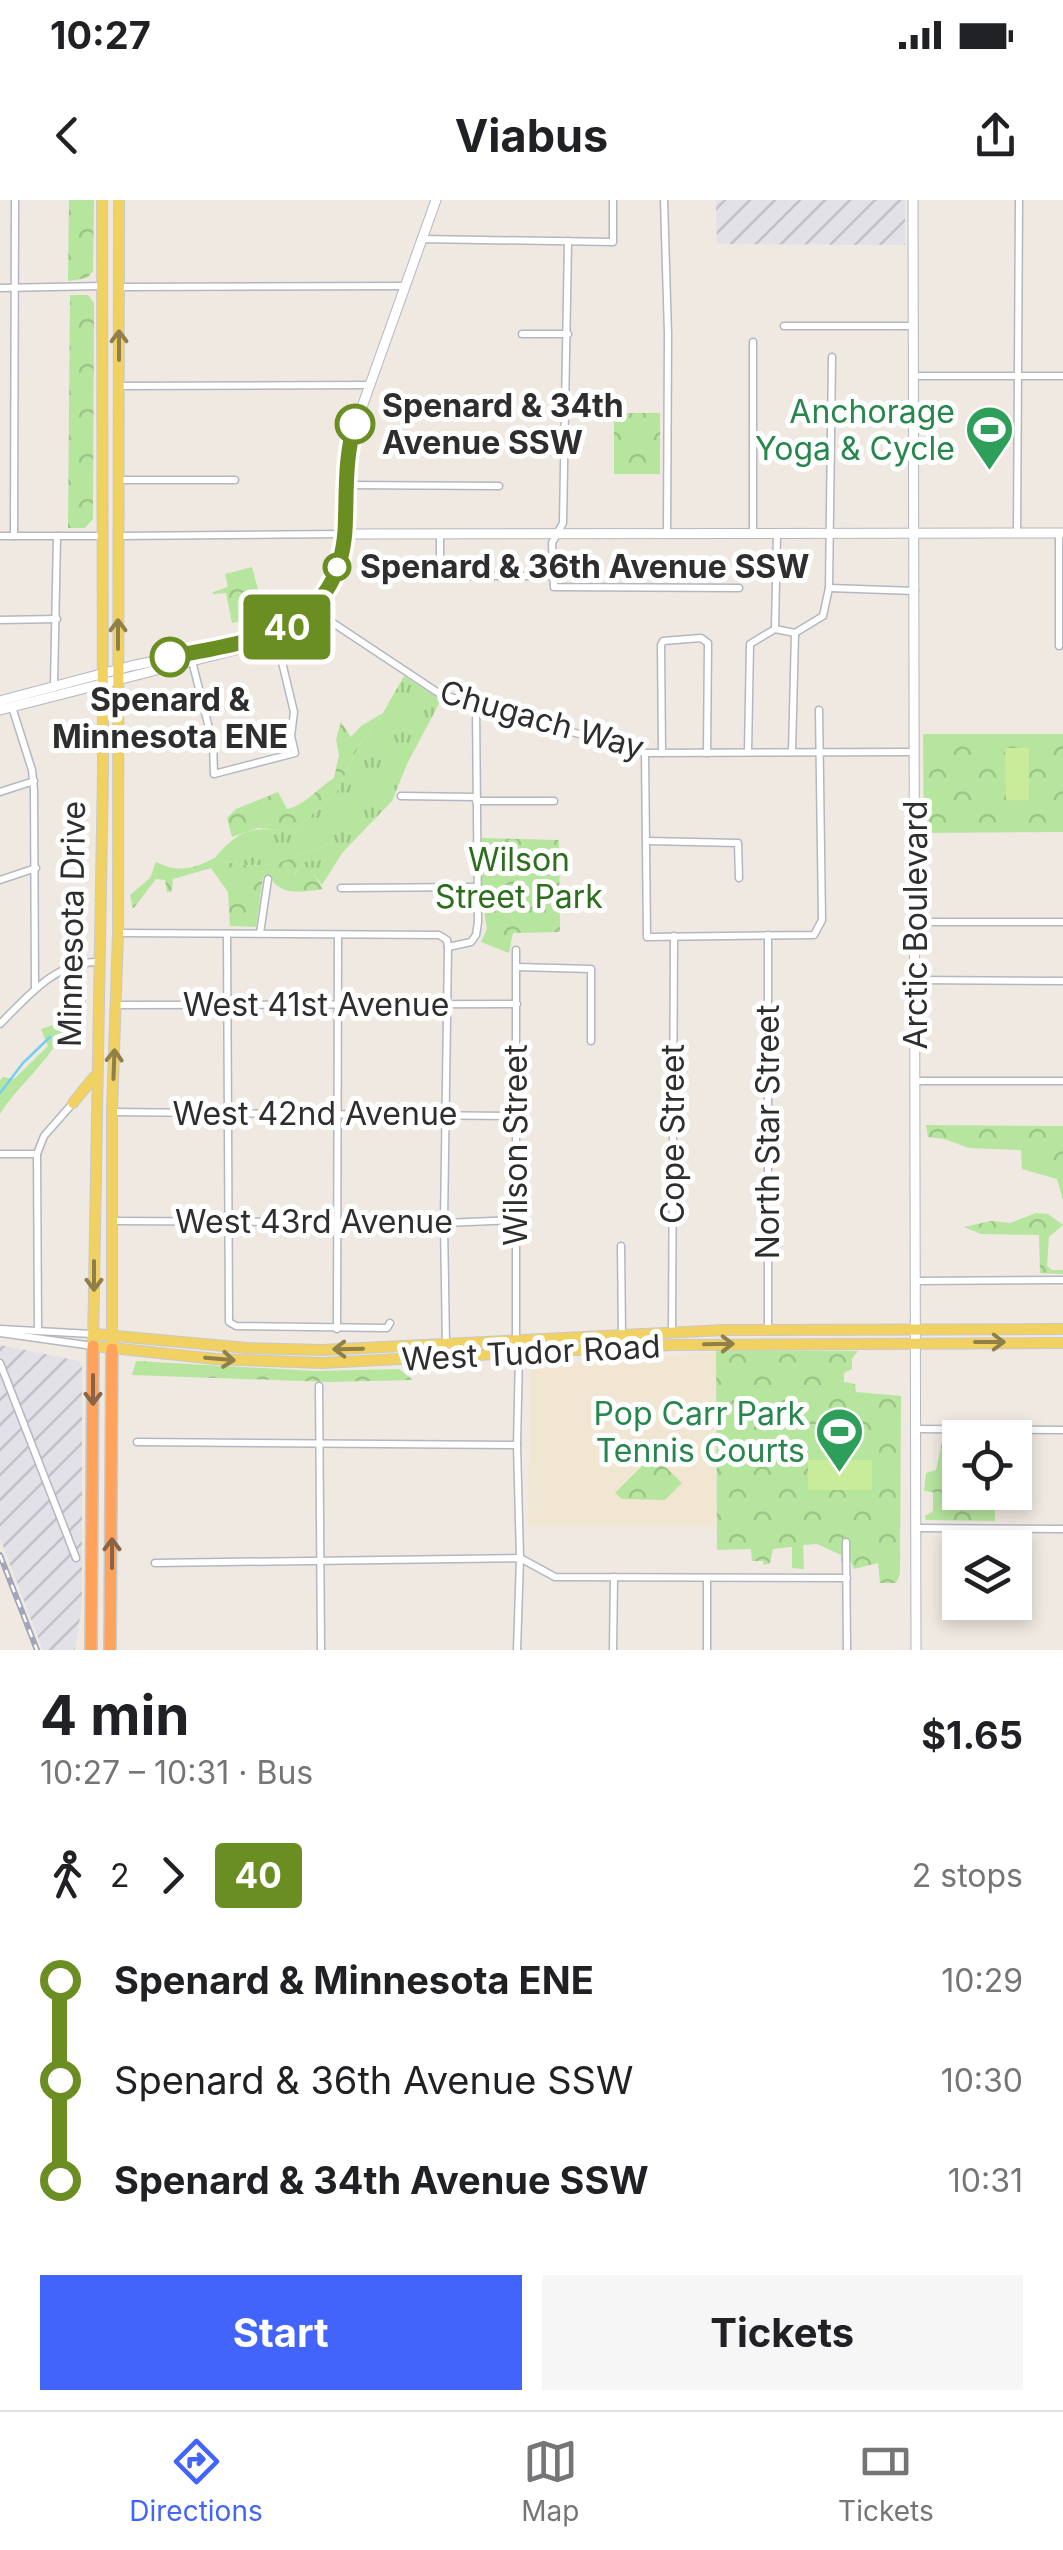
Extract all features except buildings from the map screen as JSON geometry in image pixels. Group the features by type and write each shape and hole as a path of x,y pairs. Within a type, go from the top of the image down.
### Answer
{"highway":[{"name":"Minnesota Drive","path":"91,1650 93,1340"},
{"name":"Minnesota Drive","path":"110,1650 112,1342"}],"main road":[{"name":"Minnesota Drive","path":"93,1340 100,962 102,200"},
{"name":"Minnesota Drive","path":"112,1342 112,1112 118,933 119,200"},
{"path":"0,710 118,674 254,640 275,633 312,609 332,580 344,534 352,435 436,200"},
{"name":"Arctic Boulevard","path":"914,200 916,1650"},
{"path":"102,436 110,449 119,442"},
{"path":"344,534 1061,533"},
{"path":"118,674 247,647 254,640"},
{"path":"0,701 54,686 101,679"},
{"path":"73,1102 96,1074"},
{"path":"73,1102 88,1104 95,1116"},
{"name":"West Tudor Road","path":"112,1342 296,1350 768,1329 1063,1343"},
{"name":"West Tudor Road","path":"93,1340 288,1363 1063,1329"},
{"path":"519,1353 524,1349 578,1343 584,1336"},
{"path":"450,1358 513,1347 516,1340"}],"street":[{"path":"14,536 15,200"},
{"path":"421,238 613,242 613,200"},
{"path":"664,200 667,534"},
{"path":"1017,533 1019,200"},
{"path":"568,241 563,523 552,544 554,587 739,588"},
{"path":"0,288 102,286"},
{"path":"119,288 404,286"},
{"path":"784,326 914,326"},
{"path":"522,334 568,334"},
{"path":"754,342 754,534"},
{"path":"748,752 750,644 774,629 794,632 822,616 829,588 832,357"},
{"path":"914,376 1063,376"},
{"path":"119,386 369,386"},
{"path":"118,480 235,480"},
{"path":"346,486 499,486"},
{"path":"1058,646 1061,533"},
{"path":"118,536 344,534"},
{"path":"440,534 440,576 552,576"},
{"path":"774,629 777,534"},
{"path":"0,536 102,536"},
{"path":"54,686 57,536"},
{"path":"829,588 916,591"},
{"name":"Chugach Way","path":"312,609 430,688 476,706 645,754 916,752"},
{"path":"0,620 56,620"},
{"path":"792,752 794,632"},
{"path":"192,660 213,744 214,774 295,753 291,736 294,712 275,633"},
{"path":"662,753 662,646 664,641 701,638 708,644 706,753"},
{"path":"448,947 471,942 476,935 476,706"},
{"path":"12,707 34,780 35,988"},
{"path":"645,754 646,936 814,935 822,920 819,710"},
{"path":"0,792 34,780"},
{"path":"400,796 554,801"},
{"path":"647,841 738,843 739,878"},
{"path":"0,880 36,868"},
{"path":"260,933 268,879"},
{"path":"342,888 476,887"},
{"path":"916,922 1063,922"},
{"path":"118,933 439,935 447,940 446,1344"},
{"path":"227,934 229,1322 236,1326 337,1329 387,1328 390,1323"},
{"name":"North Star Street","path":"768,935 768,1329"},
{"path":"337,1329 338,936"},
{"name":"Cope Street","path":"672,1332 674,936"},
{"name":"Wilson Street","path":"516,950 516,1340"},
{"path":"0,1024 35,988 73,964 100,962"},
{"path":"516,966 591,969 591,1041"},
{"path":"916,980 1063,981"},
{"name":"West 41st Avenue","path":"116,1005 516,1004"},
{"path":"916,1082 1063,1081"},
{"path":"38,1329 37,1154 44,1136 73,1102"},
{"name":"West 42nd Avenue","path":"112,1112 518,1116"},
{"path":"0,1154 37,1154"},
{"name":"West 43rd Avenue","path":"112,1221 516,1220"},
{"path":"621,1246 622,1334"},
{"path":"916,1282 1063,1280"},
{"name":"West Tudor Road","path":"0,1332 38,1329 93,1340"},
{"name":"West Tudor Road","path":"0,1332 93,1340"},
{"path":"517,1650 519,1353"},
{"path":"0,1363 76,1558"},
{"path":"318,1386 321,1650"},
{"path":"916,1429 1063,1430"},
{"path":"137,1442 516,1445"},
{"path":"916,1528 1063,1529"},
{"path":"846,1542 848,1650"},
{"path":"155,1563 520,1558 555,1578 847,1578"},
{"path":"612,1650 614,1577"},
{"path":"707,1578 707,1650"}],"shaded area":[{"path":"716,200 905,200 905,245 717,244"},
{"path":"0,1345 79,1361 82,1368 82,1605 75,1650 43,1650 0,1538"},
{"path":"716,1353 716,1527 528,1527 530,1366"}],"green space":[{"path":"69,200 94,200 93,271 87,278 68,281"},
{"path":"70,295 88,295 94,303 93,519 85,528 68,528"},
{"path":"614,413 660,413 660,474 614,474"},
{"path":"252,567 265,616 232,623 226,593 213,592 228,587 225,574"},
{"path":"404,676 441,700 392,801 342,853 322,885 314,874 294,876 304,862 320,860 332,843 288,860 261,865 215,858 249,831 293,831 336,793 359,745"},
{"path":"383,713 359,745 336,793 293,831 258,828 232,837 227,818 236,809 278,792 287,809 305,801 334,778 341,722 351,737"},
{"path":"923,734 1063,734 1063,832 924,833"},
{"path":"1005,748 1029,748 1029,800 1006,800"},
{"name":"Wilson Street Park","path":"480,838 559,840 560,932 513,933 509,953 481,942 487,929 480,887"},
{"path":"332,843 324,859 303,863 294,875 314,874 323,889 285,890 269,875 263,877 256,927 230,926 228,892 211,868 173,879 172,892 167,892 165,880 156,879 133,909 130,895 150,878 156,862 186,868 215,858 261,865 288,860"},
{"path":"86,999 86,1022 59,1036 0,1114 0,1080 14,1079 48,1046 41,1029 67,1020 78,1002"},
{"path":"926,1125 1063,1126 1063,1200 1057,1179 1022,1169 1021,1150 969,1148 928,1137"},
{"path":"1036,1213 1048,1214 1063,1225 1049,1237 1047,1266 1063,1270 1063,1274 1040,1273 1039,1235 981,1234 964,1227 991,1221 1010,1223"},
{"path":"716,1350 858,1351 852,1359 852,1369 844,1373 844,1382 855,1384 856,1392 901,1396 900,1574 896,1583 880,1583 878,1563 854,1569 851,1562 841,1562 841,1555 817,1544 803,1545 804,1569 792,1568 792,1547 773,1549 770,1563 764,1565 763,1561 752,1561 751,1549 717,1550"},
{"path":"136,1361 315,1371 399,1369 413,1380 329,1382 132,1375"},
{"path":"942,1442 942,1510 995,1510 995,1521 926,1520 925,1516 933,1511 933,1492 924,1491 926,1473 936,1470"},
{"path":"653,1455 682,1483 665,1500 622,1499 615,1493"},
{"name":"Pop Carr Park Tennis Courts","path":"808,1460 872,1460 872,1490 808,1490"}],"waterway":[{"path":"0,1093 50,1037"}],"railway":[{"path":"0,1555 37,1650"}],"bus line":[{"name":"40","path":"170,657 268,636 301,619 322,597 341,556 348,457 355,424"}],"place":[{"name":"Spenard & 34th Avenue SSW","path":"355,424"},
{"name":"Anchorage Yoga & Cycle","path":"990,472"},
{"name":"Spenard & 36th Avenue SSW","path":"337,567"},
{"name":"Spenard & Minnesota ENE","path":"170,657"},
{"name":"Pop Carr Park Tennis Courts","path":"840,1474"}]}
